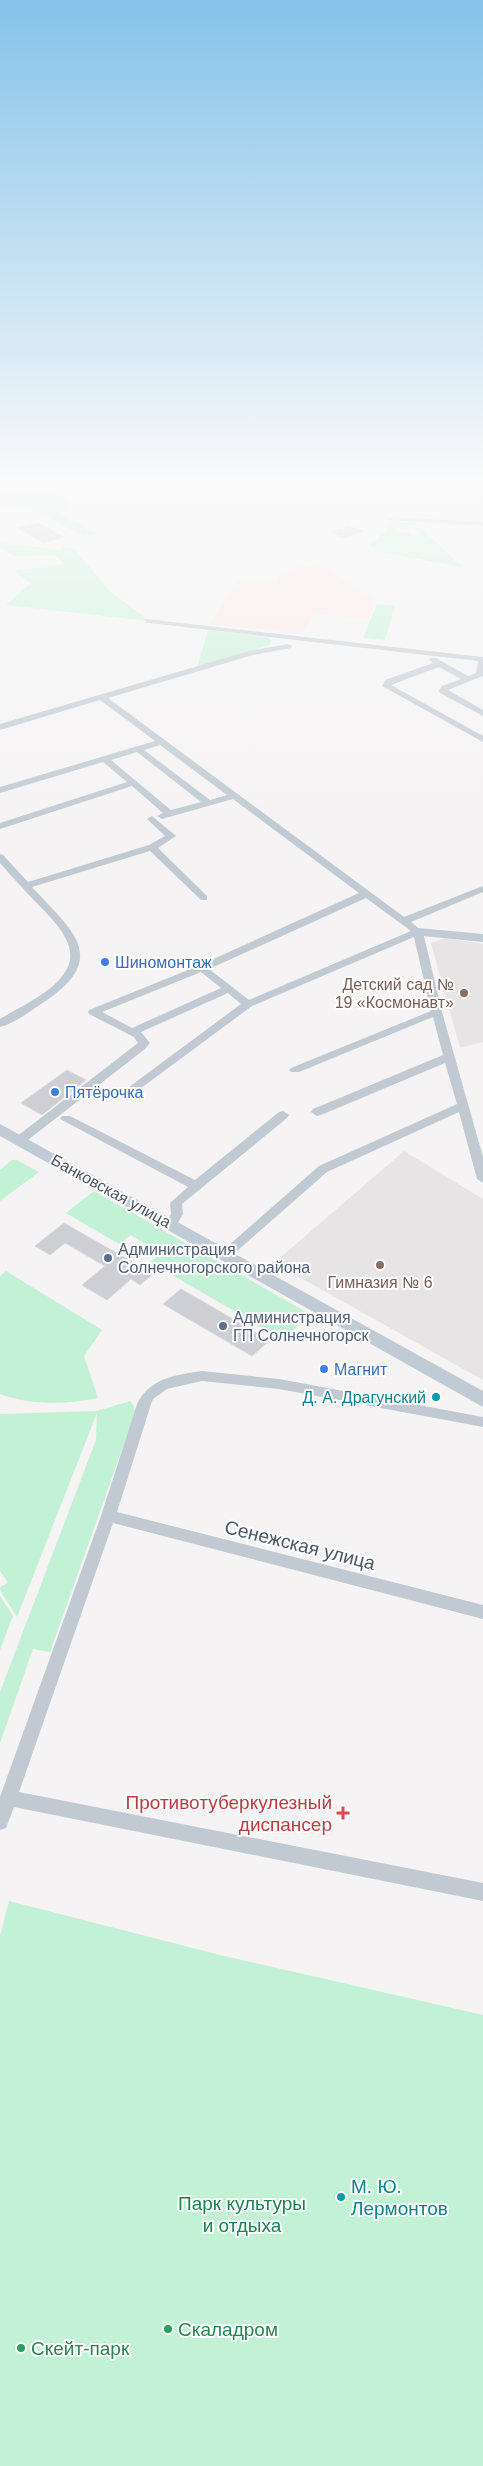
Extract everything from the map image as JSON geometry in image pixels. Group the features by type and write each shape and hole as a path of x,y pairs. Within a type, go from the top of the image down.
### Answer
{"street":[{"path":"149,620 262,634 291,641 329,643 483,659 480,674 445,688 443,692 483,713"},
{"path":"262,634 278,641 280,644 291,641"},
{"path":"252,652 278,641"},
{"path":"0,727 291,641"},
{"path":"434,655 432,660 468,679"},
{"path":"439,664 388,682 386,686 483,739"},
{"path":"101,697 418,932 437,1012 483,1179"},
{"path":"474,734 483,731"},
{"path":"0,790 161,742"},
{"path":"138,749 208,803"},
{"path":"105,759 170,814"},
{"path":"0,826 133,783"},
{"path":"26,886 152,847 171,836 152,819 233,796"},
{"path":"152,847 204,898"},
{"path":"0,857 66,929 75,949 75,962 70,974 60,984 0,1024"},
{"path":"404,922 483,890"},
{"path":"20,1140 141,1048 144,1043 142,1038 93,1012 202,968 366,894"},
{"path":"129,1093 248,1004 418,932 483,938"},
{"path":"202,968 248,1004"},
{"path":"132,1032 228,989"},
{"path":"295,1070 437,1012"},
{"path":"317,1112 449,1057"},
{"path":"225,1255 324,1169 462,1106"},
{"path":"171,1225 177,1214 176,1203 284,1115"},
{"path":"66,1119 196,1186"},
{"name":"Банковская улица","path":"0,1129 483,1400"},
{"path":"0,1822 108,1516 148,1396 171,1381 202,1376 240,1378 483,1422"},
{"name":"Сенежская улица","path":"108,1516 483,1612"},
{"path":"8,1798 483,1892"}],"shaded area":[{"path":"224,601 376,601 368,619 314,614 303,634 209,624"},
{"name":"Детский сад № 19 «Космонавт»","path":"446,938 483,944 483,1042 460,1048 431,943"},
{"name":"Гимназия № 6","path":"404,1151 483,1199 483,1380 274,1263"}],"green space":[{"path":"10,601 123,601 149,621 6,605"},
{"path":"377,604 395,606 385,640 363,638"},
{"path":"208,630 267,637 272,642 269,645 197,668"},
{"path":"12,1160 17,1160 39,1172 0,1201 0,1170"},
{"path":"94,1191 308,1313 285,1341 150,1262 161,1253 131,1235 119,1244 66,1213"},
{"path":"6,1271 102,1330 84,1356 98,1398 74,1402 48,1403 11,1398 0,1394 0,1276"},
{"path":"130,1401 134,1406 135,1413 50,1652 33,1649 0,1743 0,1692 96,1440 97,1413 17,1617 0,1590 0,1587 8,1583 0,1571 0,1414 97,1411"},
{"path":"0,1596 13,1616 0,1650"},
{"name":"Парк культуры и отдыха","path":"9,1901 224,1956 483,2015 483,2466 0,2466 0,1936"}],"building":[{"name":"Пятёрочка","path":"67,1070 86,1080 42,1115 21,1103"},
{"name":"Администрация Солнечногорского района","path":"64,1223 153,1274 140,1285 131,1279 107,1300 82,1285 105,1266 65,1243 50,1255 35,1246"},
{"name":"Администрация ГП Солнечногорск","path":"181,1289 269,1341 252,1356 163,1304"}],"place":[{"name":"Шиномонтаж","path":"105,962"},
{"name":"Детский сад № 19 «Космонавт»","path":"464,993"},
{"name":"Пятёрочка","path":"55,1092"},
{"name":"Администрация Солнечногорского района","path":"108,1258"},
{"name":"Гимназия № 6","path":"380,1265"},
{"name":"Администрация ГП Солнечногорск","path":"223,1326"},
{"name":"Магнит","path":"324,1369"},
{"name":"Д. А. Драгунский","path":"436,1397"},
{"name":"Противотуберкулезный диспансер","path":"343,1813"},
{"name":"М. Ю. Лермонтов","path":"341,2197"},
{"name":"Скаладром","path":"168,2329"},
{"name":"Скейт-парк","path":"21,2348"}]}
